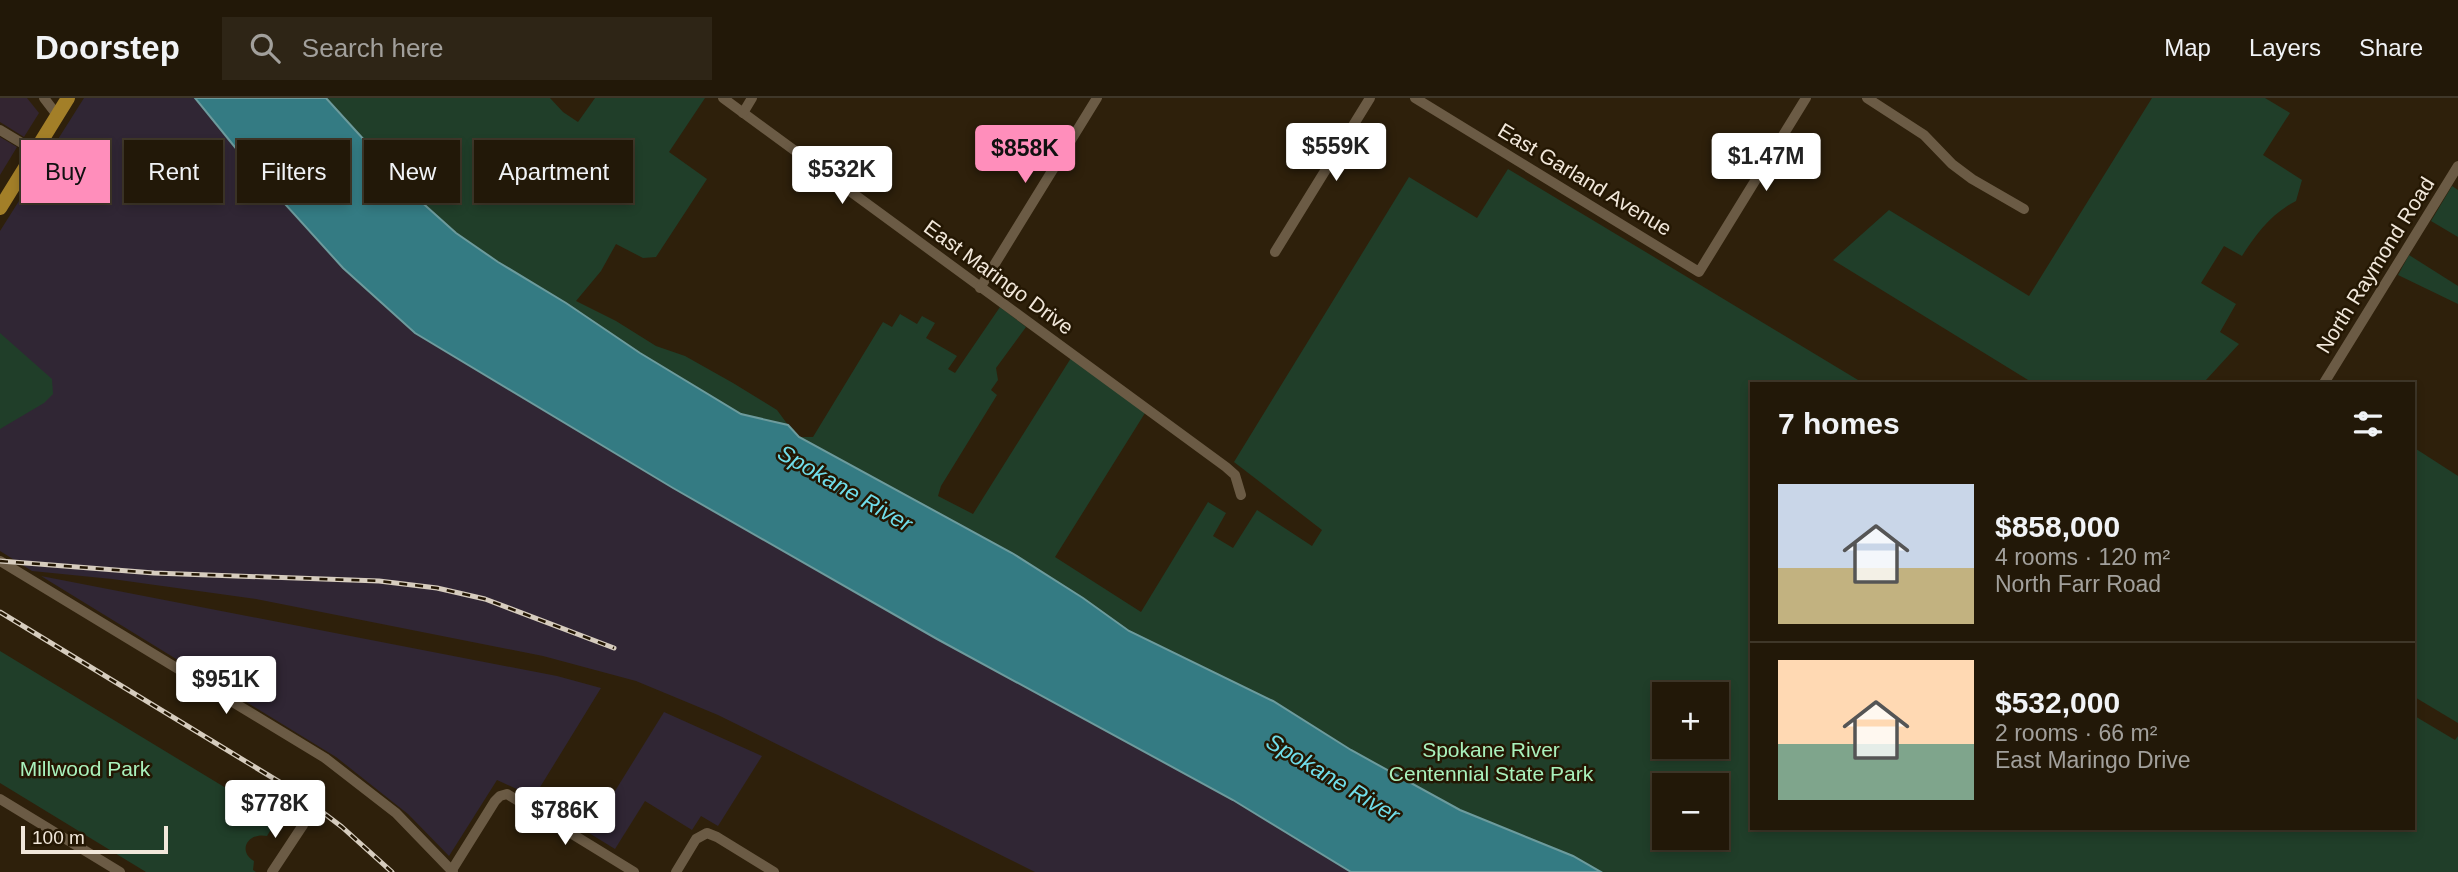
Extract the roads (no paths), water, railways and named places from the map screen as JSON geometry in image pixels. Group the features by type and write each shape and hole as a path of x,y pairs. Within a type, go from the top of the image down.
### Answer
{"main road":[{"path":"42,140 68,98"},
{"path":"0,208 21,174"}],"street":[{"path":"44,98 57,115"},
{"name":"East Maringo Drive","path":"723,98 1226,467 1235,475 1241,495"},
{"path":"743,113 752,98"},
{"path":"980,288 1097,98"},
{"path":"1275,252 1370,98"},
{"name":"East Garland Avenue","path":"1415,98 1699,272 1806,98"},
{"path":"1867,98 1924,135 1952,164 1972,179 2024,209"},
{"path":"0,130 21,143"},
{"name":"North Raymond Road","path":"2325,382 2458,166"},
{"path":"0,561 325,758 396,813 452,871 495,801 503,794 514,797 634,872"},
{"path":"0,799 104,868 120,872"},
{"path":"272,872 303,825"},
{"path":"676,872 693,843 703,834 713,835 774,872"}],"water":[{"name":"Spokane River","path":"195,98 326,98 364,140 364,203 423,203 456,233 498,262 741,414 788,425 799,437 1012,553 1129,631 1273,701 1351,750 1460,810 1573,856 1601,872 1351,872 1233,800 937,639 673,488 415,333 343,268 284,203 350,203 350,140 237,140 237,150"}],"railway":[{"path":"0,561 154,573 379,581 437,588 485,599 614,648"},
{"path":"0,612 296,792 342,827 392,872"}],"park label":[{"name":"Spokane River Centennial State Park","path":"1491,761"},
{"name":"Millwood Park","path":"85,768"}]}
